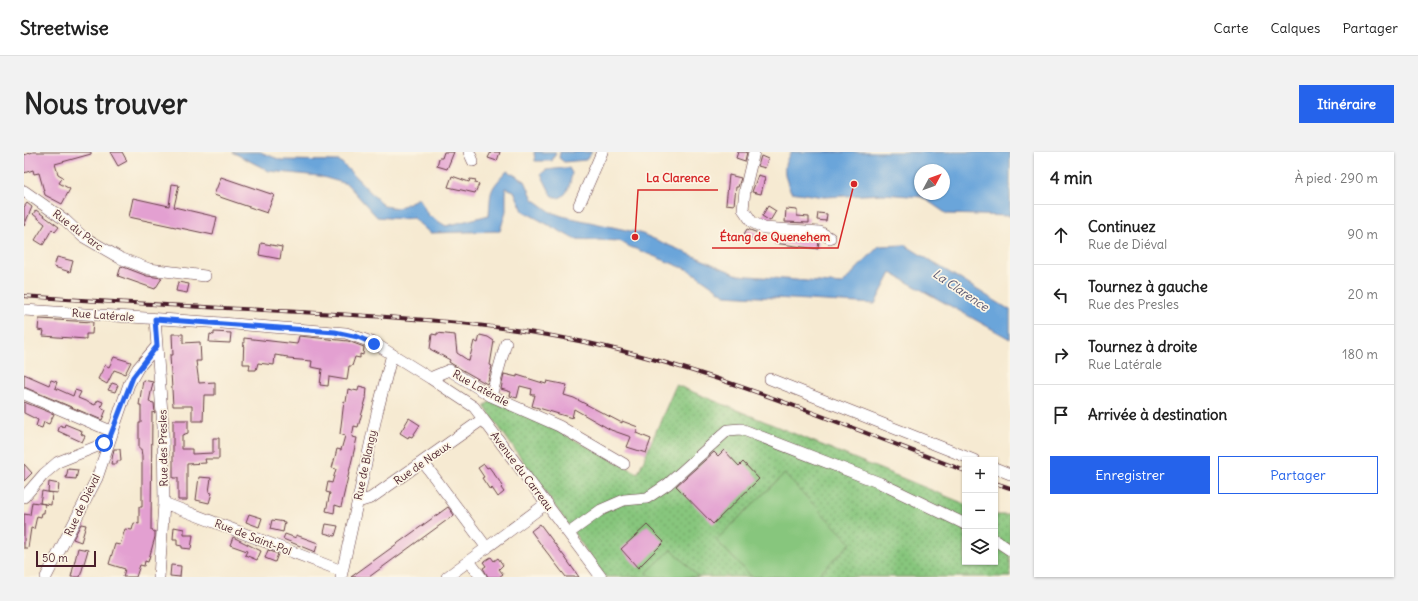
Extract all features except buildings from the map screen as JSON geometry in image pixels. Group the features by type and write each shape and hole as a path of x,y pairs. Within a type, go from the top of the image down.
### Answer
{"street":[{"path":"579,205 602,152"},
{"path":"754,152 745,190 743,209 752,222 764,228 820,232 830,238"},
{"name":"Rue du Parc","path":"24,191 65,220 82,236 120,258 149,269 206,276"},
{"name":"Rue Latérale","path":"24,310 335,332 358,337 392,354 430,378 450,370 491,396 559,426 624,464"},
{"name":"Rue des Presles","path":"155,319 162,404 164,503 158,577"},
{"path":"491,396 506,343"},
{"name":"Rue de Diéval","path":"46,577 97,478 110,436 133,377 157,346"},
{"name":"Rue de Blangy","path":"342,574 376,413 392,354"},
{"name":"Avenue du Carreau","path":"430,378 474,407 548,504 601,577"},
{"path":"770,379 966,457"},
{"path":"24,394 110,436"},
{"name":"Rue de Nœux","path":"358,502 371,498 483,420"},
{"path":"569,533 601,510 624,500 647,498 668,484 728,430 741,429 880,483 962,523"},
{"path":"24,497 44,474 58,462 110,436"},
{"path":"424,462 487,548"},
{"path":"998,469 1010,474"},
{"name":"Rue de Saint-Pol","path":"164,503 342,574"},
{"path":"447,577 548,504"},
{"path":"998,542 1010,550"},
{"path":"469,561 481,577"}],"green space":[{"path":"676,385 962,503 962,565 998,565 998,515 1010,515 1010,577 605,577 484,406 495,398 638,473"},
{"path":"784,474 851,543 816,577 752,577 716,540"},
{"path":"672,549 698,577 652,577 647,572"}],"water":[{"path":"232,152 260,152 281,160 340,161 384,206 398,208 419,198 428,215 446,226 489,215 492,190 507,171 525,181 533,199 551,212 562,216 640,233 738,275 842,284 879,246 905,245 1010,310 1010,339 891,273 875,304 725,295 691,271 628,246 620,241 574,239 523,211 514,191 506,188 506,211 500,231 430,233 413,218 401,219 377,217 347,184 319,176 269,171"},
{"path":"534,152 556,152 552,161 535,161"},
{"path":"560,152 592,152 586,160 564,162 559,158"},
{"path":"792,152 1010,152 1010,216 947,214 926,200 950,200 950,164 914,164 914,196 883,194 824,197 791,192 785,172 786,162"},
{"path":"569,168 572,173 568,189 564,195 556,198 551,194 541,174 546,170"}],"railway":[{"path":"24,296 407,318 478,325 549,335 584,342 681,367 777,399 962,470"},
{"path":"998,484 1010,488"}],"place":[{"name":"Étang de Quenehem","path":"854,184"},
{"name":"La Clarence","path":"635,237"}],"route":[{"path":"104,443 108,442 125,393 133,377 138,368 157,346 155,319 346,333 374,344"}]}
